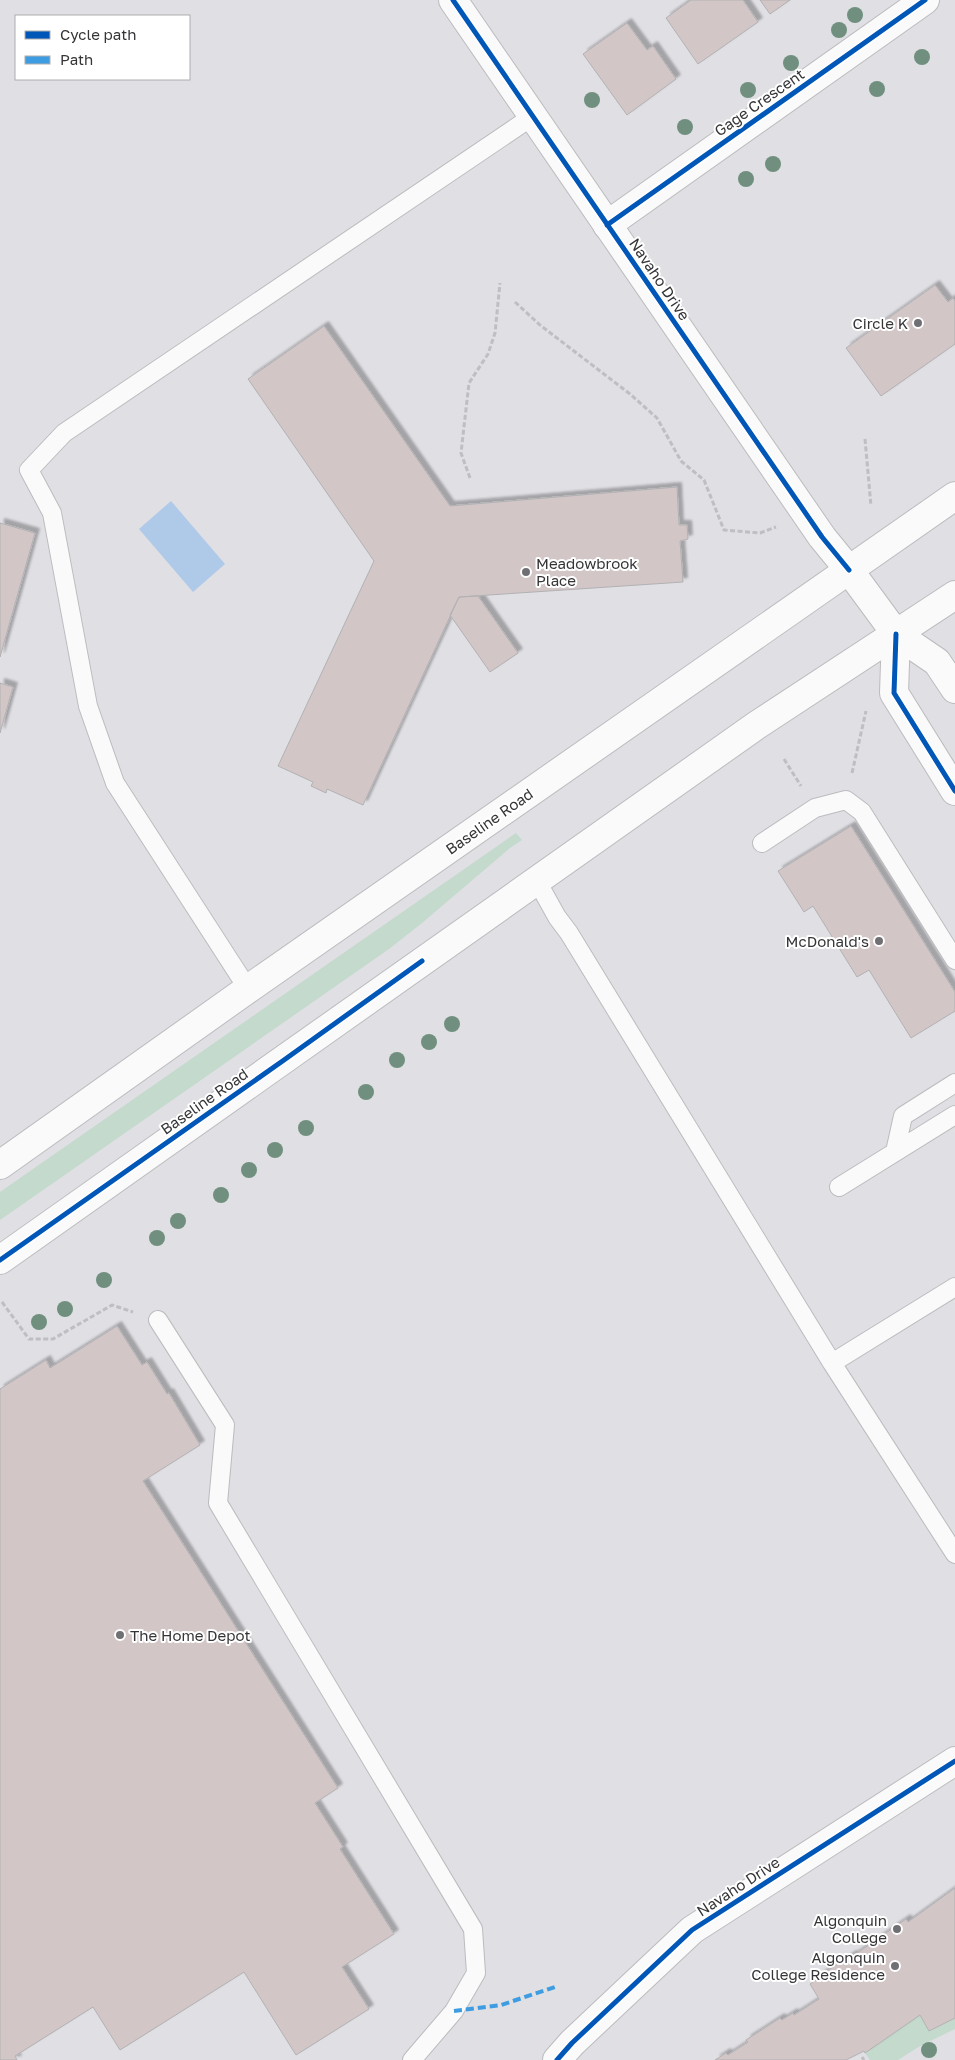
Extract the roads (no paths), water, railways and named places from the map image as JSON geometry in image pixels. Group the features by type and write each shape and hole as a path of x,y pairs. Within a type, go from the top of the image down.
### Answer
{"main road":[{"name":"Navaho Drive","path":"453,0 822,537 896,634 937,662 955,689"},
{"name":"Gage Crescent","path":"607,225 925,0"},
{"name":"Baseline Road","path":"0,1165 248,989 955,496"},
{"name":"Baseline Road","path":"0,1260 757,725 955,595"},
{"path":"896,634 894,692 955,791"},
{"name":"Navaho Drive","path":"557,2060 572,2043 692,1930 955,1761"}],"lane":[{"path":"248,989 115,782 88,706 52,513 28,470 64,433 533,116"},
{"path":"762,843 816,808 846,800 862,812 955,960"},
{"path":"537,881 557,917 574,941 832,1363 955,1554"},
{"path":"895,1152 903,1116 955,1083"},
{"path":"839,1187 955,1115"},
{"path":"832,1363 955,1287"},
{"path":"158,1320 225,1425 218,1503 473,1929 476,1972 454,2011 412,2060"}],"water":[{"path":"171,501 225,564 193,592 139,529"}],"place":[{"name":"Circle K","path":"918,323"},
{"name":"Meadowbrook Place","path":"526,572"},
{"name":"McDonald's","path":"879,941"},
{"name":"The Home Depot","path":"120,1635"},
{"name":"Algonquin College","path":"897,1929"},
{"name":"Algonquin College Residence","path":"895,1966"}]}
